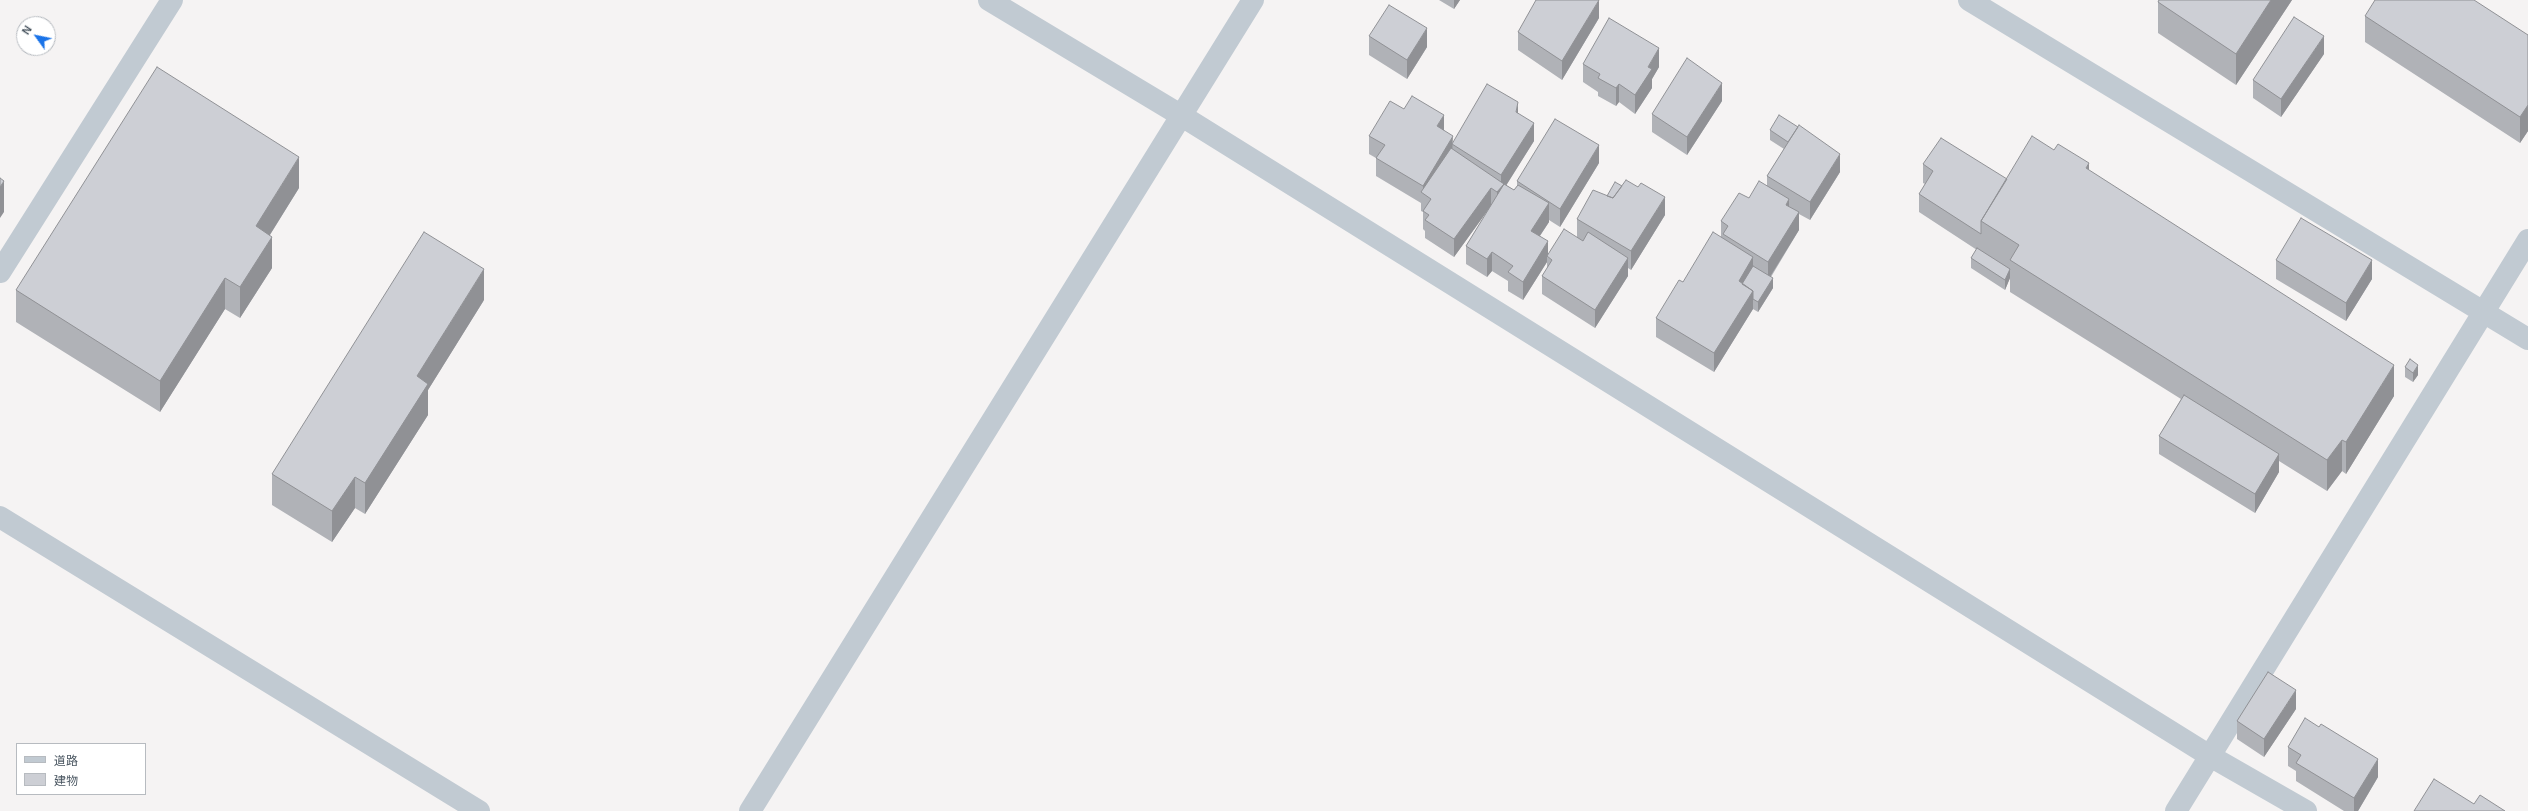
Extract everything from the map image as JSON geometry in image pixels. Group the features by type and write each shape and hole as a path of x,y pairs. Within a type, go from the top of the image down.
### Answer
{"street":[{"path":"0,272 172,0"},
{"path":"989,0 1182,116 2210,756 2306,811"},
{"path":"750,811 1253,0"},
{"path":"1969,0 2528,339"},
{"path":"2176,811 2482,312 2528,240"},
{"path":"0,518 479,811"}],"building":[{"path":"1536,0 1599,0 1562,61 1518,32"},
{"path":"2159,0 2271,0 2236,54 2158,2"},
{"path":"2375,0 2474,0 2528,35 2528,105 2520,117 2365,16"},
{"path":"1389,5 1427,28 1407,60 1369,36"},
{"path":"2294,17 2324,36 2281,99 2253,80"},
{"path":"1609,18 1659,48 1648,67 1652,69 1635,95 1619,84 1616,88 1598,78 1600,74 1583,64"},
{"path":"1687,58 1722,83 1687,137 1652,114"},
{"path":"157,67 299,157 256,226 272,237 240,287 225,278 160,381 16,290"},
{"path":"1487,84 1518,102 1516,112 1534,123 1501,175 1452,144"},
{"path":"1412,96 1444,115 1437,126 1453,136 1423,186 1376,158 1385,145 1369,136 1390,101 1404,109"},
{"path":"1779,115 1798,127 1788,142 1770,130"},
{"path":"1555,119 1599,145 1560,209 1517,181"},
{"path":"1799,125 1840,154 1810,202 1767,176"},
{"path":"2032,136 2054,150 2058,144 2089,163 2086,168 2394,365 2346,442 2342,440 2327,460 2010,260 2019,245 1981,221"},
{"path":"1941,138 2007,179 1981,221 1981,234 1919,194 1933,171 1923,164"},
{"path":"1451,148 1504,184 1497,192 1491,188 1454,239 1425,220 1429,215 1423,211 1431,199 1421,192"},
{"path":"0,178 4,181 0,187"},
{"path":"1626,180 1638,187 1641,183 1665,197 1631,251 1577,219 1593,190 1613,198"},
{"path":"1759,181 1789,199 1786,205 1799,212 1768,262 1723,234 1728,226 1721,221 1739,193 1749,198"},
{"path":"1615,182 1622,186 1613,198 1607,196"},
{"path":"1504,184 1514,190 1518,185 1549,203 1531,231 1548,241 1523,282 1508,272 1513,266 1492,252 1487,259 1466,246"},
{"path":"2301,218 2372,260 2346,303 2276,260"},
{"path":"1564,229 1583,241 1588,232 1628,258 1595,310 1542,276 1552,260 1547,256"},
{"path":"424,232 484,269 417,376 428,384 365,483 355,477 332,511 272,474"},
{"path":"1713,232 1753,257 1739,281 1753,291 1714,353 1656,318 1679,280 1683,282"},
{"path":"1977,248 2010,269 2005,280 1971,258"},
{"path":"1753,266 1773,278 1758,302 1753,299 1753,291 1742,284"},
{"path":"2410,359 2418,365 2413,373 2405,367"},
{"path":"2184,395 2279,454 2255,494 2159,436"},
{"path":"2268,672 2296,690 2264,739 2237,721"},
{"path":"2305,718 2319,727 2321,724 2378,759 2354,798 2296,763 2301,755 2288,747"},
{"path":"2434,779 2474,804 2480,795 2505,811 2414,811"}]}
